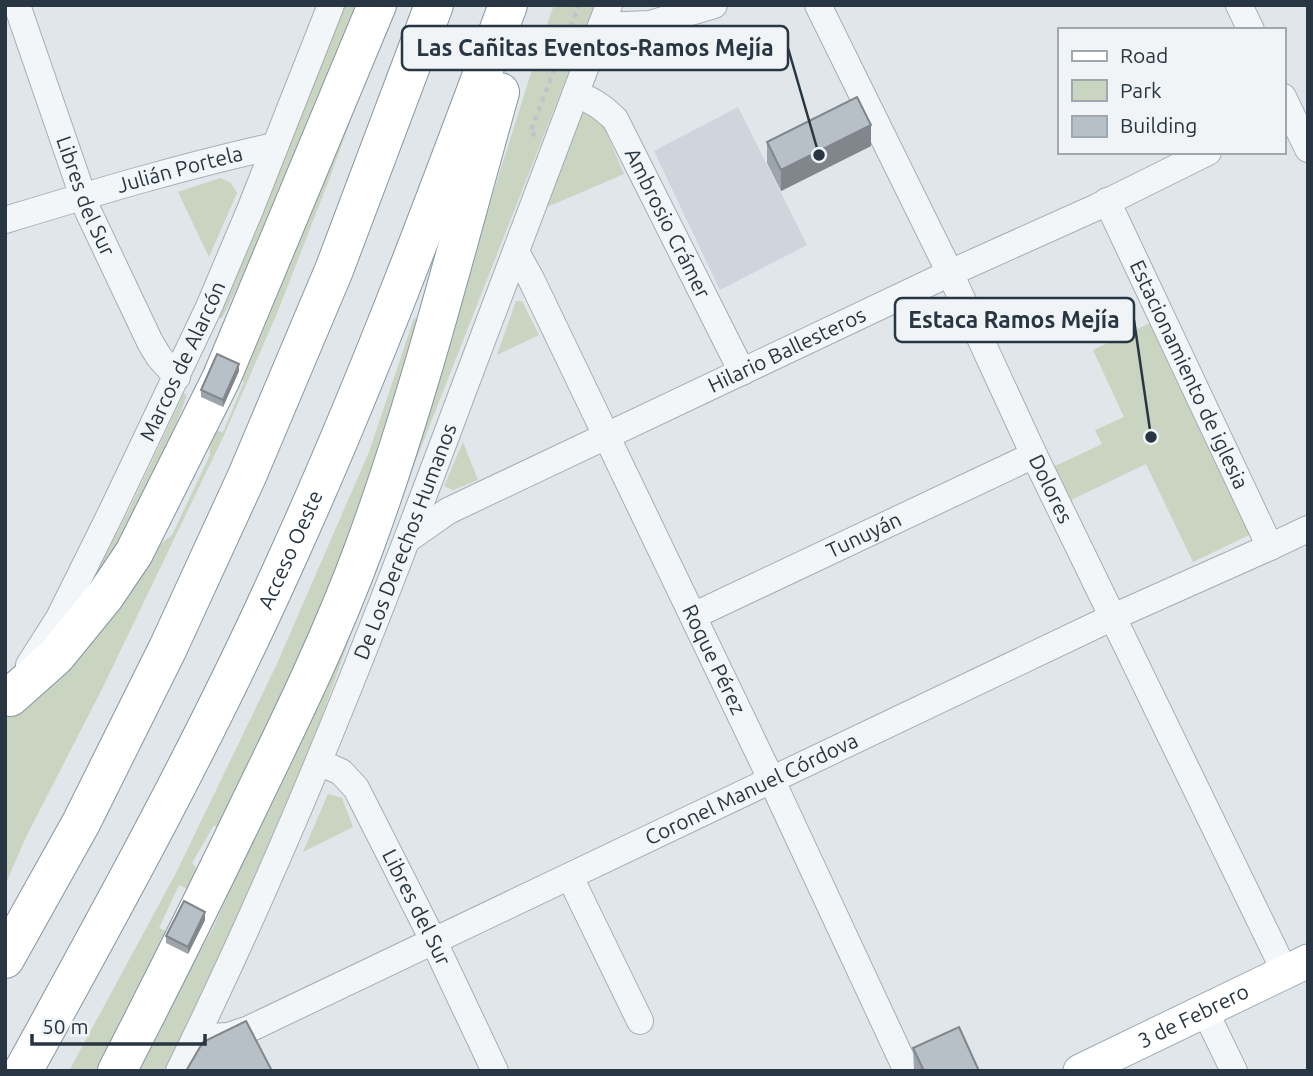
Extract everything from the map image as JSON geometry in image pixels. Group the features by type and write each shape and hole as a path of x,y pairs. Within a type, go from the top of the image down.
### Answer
{"highway":[{"path":"7,699 57,656 105,596 134,554 221,379 377,5"},
{"path":"5,960 80,823 168,648 247,475 334,270 434,5"},
{"name":"Acceso Oeste","path":"23,1071 155,830 225,693 285,564 351,413 439,192 508,5"},
{"path":"117,1071 186,937 316,667 363,550 402,439 525,5"}],"main road":[{"name":"3 de Febrero","path":"1080,1071 1297,967"}],"street":[{"name":"Libres del Sur","path":"17,5 82,197 150,342 177,377"},
{"name":"Marcos de Alarcón","path":"7,699 58,618 177,377 245,222 331,5"},
{"path":"605,16 650,24 714,5"},
{"name":"Dolores","path":"818,5 950,272 1034,455 1113,617 1297,967"},
{"path":"1239,5 1250,28"},
{"name":"De Los Derechos Humanos","path":"179,1071 258,902 319,762 408,539 605,16"},
{"name":"Ambrosio Crámer","path":"575,94 602,107 615,119 742,372"},
{"path":"1291,107 1308,149"},
{"name":"Julián Portela","path":"5,220 222,157 274,146"},
{"name":"Hilario Ballesteros","path":"408,539 448,510 1204,154"},
{"name":"Estacionamiento de iglesia","path":"1107,201 1270,547"},
{"name":"Roque Pérez","path":"516,252 772,781 907,1071"},
{"name":"Tunuyán","path":"692,615 1034,455"},
{"name":"Coronel Manuel Córdova","path":"195,1038 228,1036 249,1029 1113,617 1308,529"},
{"name":"Libres del Sur","path":"319,762 341,772 356,788 434,942 495,1071"},
{"path":"570,877 640,1021"},
{"path":"1205,1011 1234,1071"}],"path":[{"path":"530,133 579,5"}],"shaded area":[{"path":"738,107 807,245 720,290 654,151"}],"green space":[{"path":"343,5 370,5 300,162 222,318 217,318"},
{"path":"554,5 595,5 383,544"},
{"path":"359,97 278,311 225,433 103,687 27,835 5,885 5,719 64,659 163,542 172,535 210,455 209,430 223,432 244,382 236,378"},
{"path":"582,113 593,114 601,120 624,174 547,207"},
{"path":"220,178 231,183 237,193 209,257 178,192"},
{"path":"516,301 522,301 539,335 497,355"},
{"path":"414,318 431,324 365,522 220,830 214,825 192,863 205,879 197,894 179,885 159,928 168,932 107,1071 69,1071 176,873 276,666 369,452"},
{"path":"1150,323 1251,534 1193,562 1146,464 1069,501 1053,467 1102,444 1095,430 1124,417 1093,350"},
{"path":"184,393 187,395 156,477 123,545 79,606 129,510"},
{"path":"463,442 478,480 453,490 444,486"},
{"path":"383,544 315,736 233,926 165,1071 135,1071 214,926"},
{"path":"328,794 342,798 353,827 303,852"}],"building":[{"path":"857,97 871,125 781,170 767,142"},
{"path":"217,354 239,364 223,400 201,390"},
{"path":"184,901 205,912 188,947 166,936"},
{"path":"246,1021 272,1071 186,1071 203,1042"},
{"path":"959,1027 979,1071 924,1071 913,1048"}],"place":[{"name":"Las Cañitas Eventos-Ramos Mejía","path":"819,155"},
{"name":"Estaca Ramos Mejía","path":"1151,437"}]}
